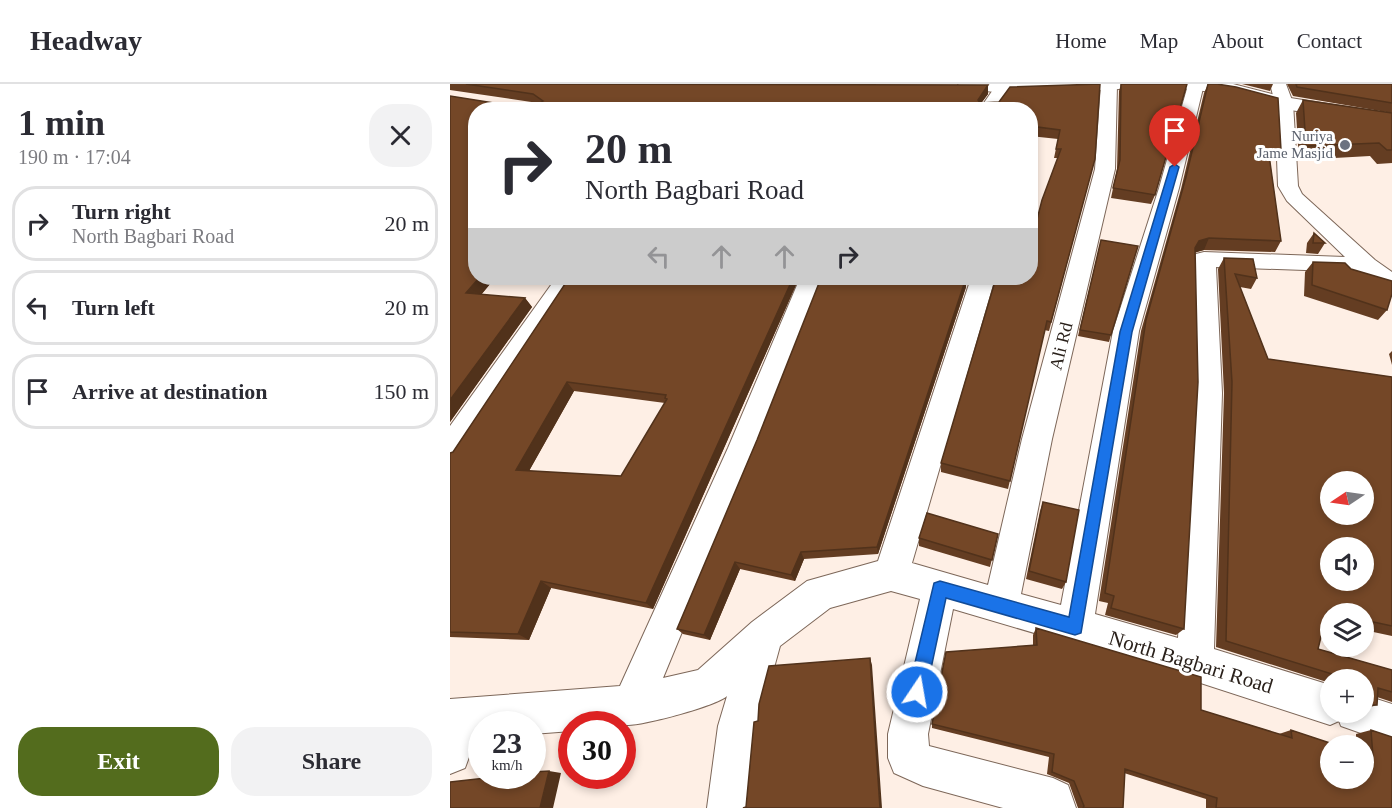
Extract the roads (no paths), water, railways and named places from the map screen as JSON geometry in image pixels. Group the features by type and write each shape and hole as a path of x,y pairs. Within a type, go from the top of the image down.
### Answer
{"street":[{"path":"967,84 1004,88 1119,84"},
{"path":"1189,84 1281,94 1392,120"},
{"name":"Ali Rd","path":"1001,606 1037,440 1105,170 1109,85"},
{"path":"1075,627 1126,332 1169,188 1196,85"},
{"path":"993,102 1004,88"},
{"path":"1281,94 1288,186 1294,197 1367,265 1392,283"},
{"path":"1195,662 1208,393 1204,259 1367,265"},
{"path":"450,450 562,285"},
{"path":"632,705 743,448 809,285"},
{"path":"454,730 540,714 632,705 708,687 765,635 820,593 891,574 982,285"},
{"name":"North Bagbari Road","path":"891,574 1195,662 1320,702"},
{"path":"940,588 908,734 909,758 923,765 1062,805"},
{"path":"729,808 738,726 765,635"},
{"path":"1374,718 1392,724"}],"place":[{"name":"Nuriya Jame Masjid","path":"1345,145"}]}
